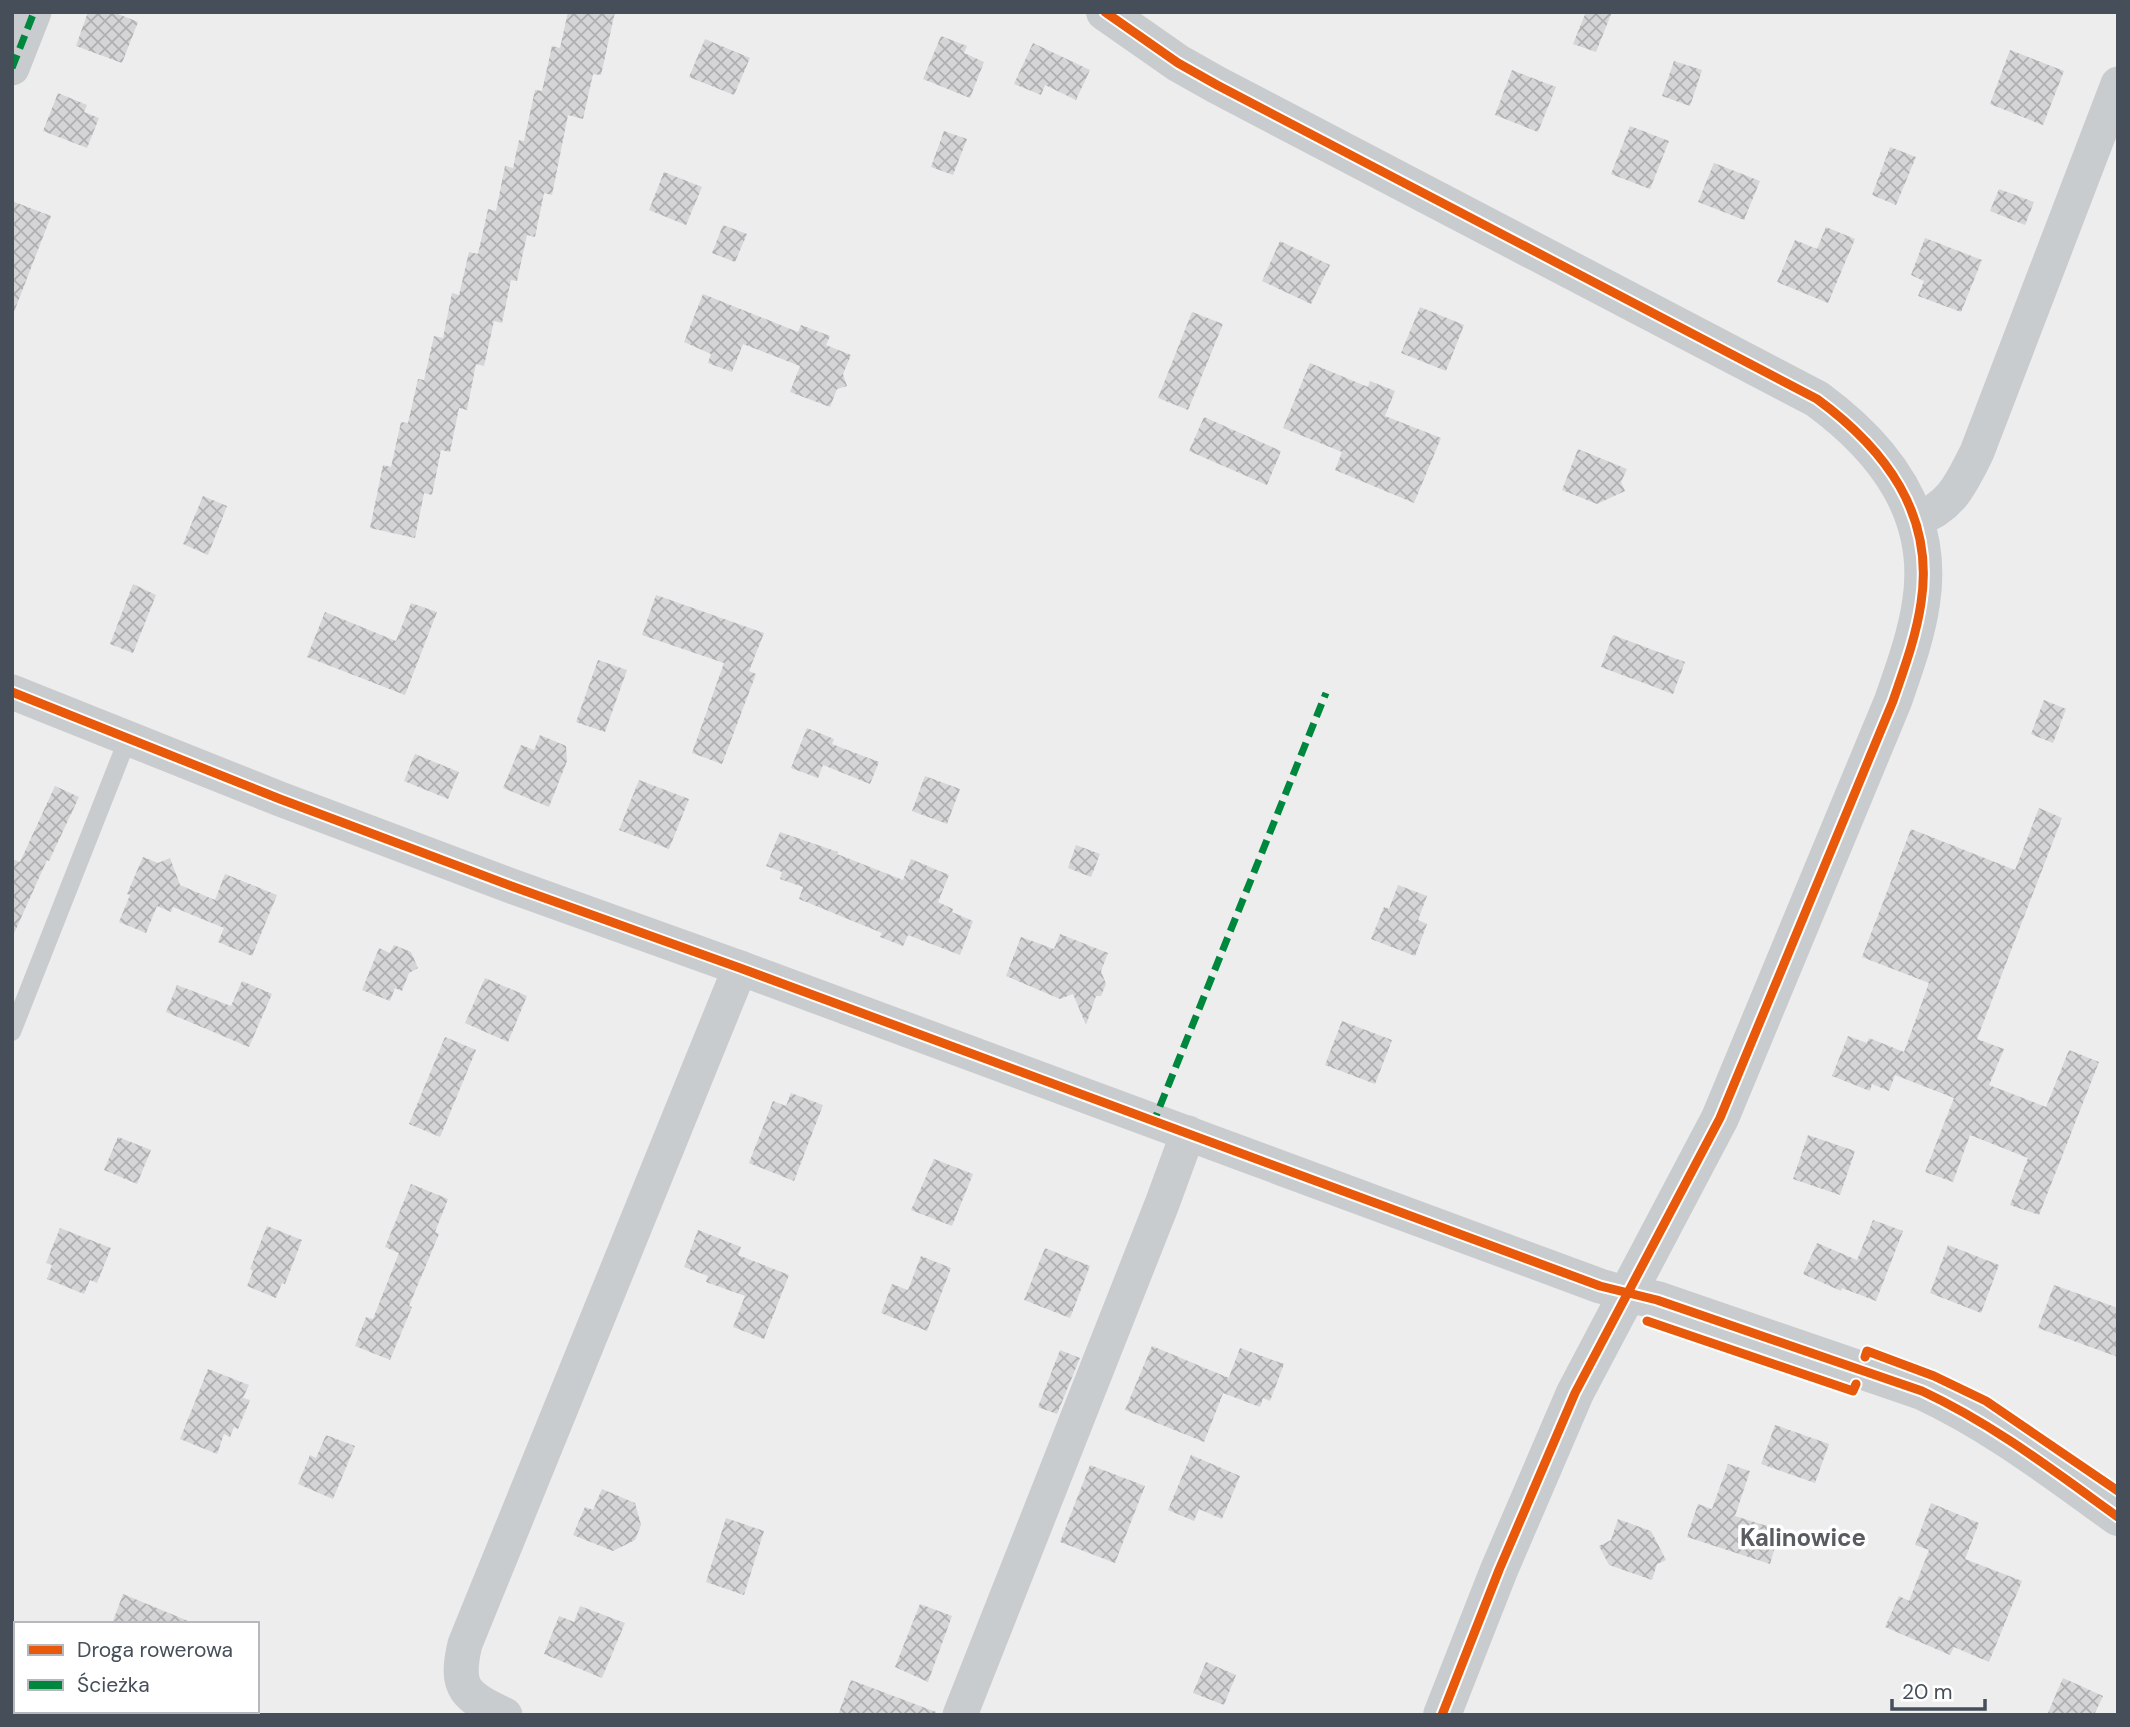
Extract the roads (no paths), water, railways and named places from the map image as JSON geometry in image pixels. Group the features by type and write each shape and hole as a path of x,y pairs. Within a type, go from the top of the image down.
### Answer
{"street":[{"path":"12,68 34,12"},
{"path":"1105,12 1178,63 1217,85 1816,399 1849,424 1878,453 1899,484 1915,520 1923,557 1922,601 1900,682 1725,1106 1707,1146 1564,1419 1499,1570 1442,1715"},
{"path":"1915,520 1931,515 1951,498 1977,452 2118,84"},
{"path":"12,692 280,799 514,887 1600,1286 1657,1300 1922,1391 1996,1431 2118,1517"},
{"path":"505,1715 487,1706 466,1690 461,1681 460,1670 465,1644 740,968"},
{"path":"960,1715 1188,1133"}],"lane":[{"path":"12,1032 128,738"}],"district":[{"name":"Kalinowice","path":"1803,1537"}]}
